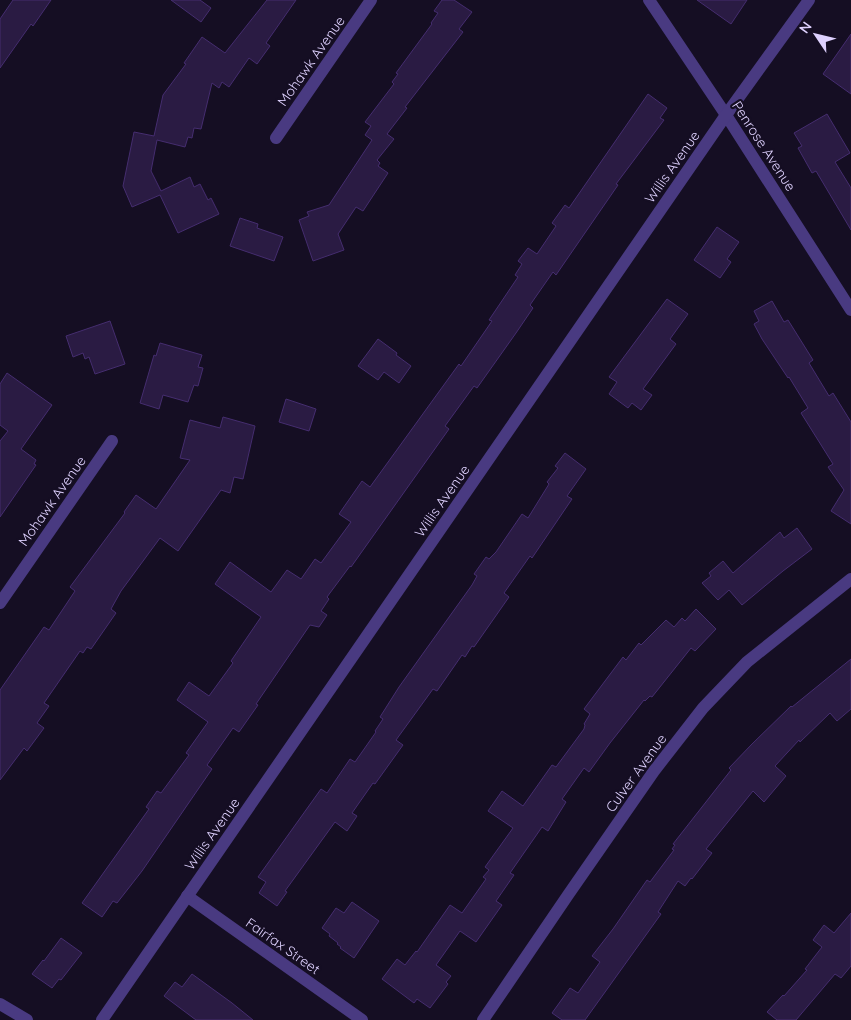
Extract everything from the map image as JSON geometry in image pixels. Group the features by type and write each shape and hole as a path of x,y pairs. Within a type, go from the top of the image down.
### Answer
{"street":[{"name":"Mohawk Avenue","path":"276,138 371,0"},
{"name":"Penrose Avenue","path":"649,0 726,115 851,310"},
{"name":"Willis Avenue","path":"102,1020 726,115 809,0"},
{"name":"Mohawk Avenue","path":"0,602 112,441"},
{"name":"Culver Avenue","path":"483,1020 562,902 643,787 703,708 747,662 851,579"},
{"name":"Fairfax Street","path":"187,896 362,1020"},
{"path":"0,1004 27,1020"}],"building":[{"path":"13,0 51,0 33,26 31,24 0,68 0,19"},
{"path":"171,0 200,0 211,8 201,22"},
{"path":"267,0 296,0 266,43 270,46 257,64 249,58 229,87 222,82 219,88 212,83 201,129 194,128 192,138 188,137 185,147 157,140 151,171 161,191 190,177 194,187 200,184 208,200 211,198 219,214 178,233 160,195 132,207 123,186 134,132 154,136 163,95 186,64 184,63 202,37 225,53"},
{"path":"442,0 454,0 472,12 459,29 463,32 405,107 407,108 387,134 394,139 377,160 380,163 378,166 388,173 363,211 356,207 338,234 344,250 313,261 299,220 309,216 307,212 329,205 372,140 365,135 371,126 365,122 394,84 392,82 398,74 396,73 432,24 438,13 434,11"},
{"path":"697,0 747,0 731,24"},
{"path":"851,34 851,94 823,74"},
{"path":"648,94 667,108 660,118 664,120 616,184 618,185 556,275 553,272 530,305 533,308 516,333 477,388 474,386 445,426 449,429 351,567 327,597 329,599 321,611 327,615 319,627 310,625 239,732 233,728 207,765 212,769 142,871 117,903 113,901 102,917 82,903 149,809 146,807 157,791 161,793 189,755 186,753 208,722 177,700 189,682 209,696 233,663 231,661 261,617 215,584 230,562 271,592 287,570 301,579 315,559 321,563 351,522 339,514 362,481 370,487 459,364 461,366 492,321 489,320 518,277 515,275 522,264 518,261 528,248 537,254 556,226 552,223 565,205 569,208"},
{"path":"827,114 850,153 835,162 851,188 851,230 816,171 812,173 798,148 802,146 794,133"},
{"path":"240,218 258,224 257,228 283,237 274,261 230,246"},
{"path":"717,227 739,242 727,259 731,262 720,278 694,260"},
{"path":"667,299 688,314 670,339 676,344 643,389 652,395 641,410 632,403 628,408 609,394 617,382 609,377"},
{"path":"772,301 784,322 788,320 813,360 809,363 829,396 833,393 851,422 851,524 831,511 844,490 828,467 833,464 801,413 808,408 754,324 759,321 754,311"},
{"path":"110,321 125,364 95,374 89,357 85,359 83,353 73,357 66,336"},
{"path":"378,339 411,366 399,383 384,372 378,380 358,366"},
{"path":"160,343 202,355 198,367 203,368 198,386 194,385 188,402 163,395 159,409 140,403 154,355 156,356"},
{"path":"7,373 52,405 21,449 36,460 34,464 36,465 0,517 0,441 8,431 0,425 0,384"},
{"path":"286,399 316,409 309,431 279,422"},
{"path":"223,417 255,426 243,479 234,477 230,493 221,490 178,551 160,538 121,591 111,609 116,613 91,649 87,647 83,653 80,651 44,703 49,706 37,723 44,728 27,751 24,748 0,780 0,690 44,627 49,630 75,591 70,587 125,513 136,495 156,509 190,460 180,458 190,420 220,428"},
{"path":"565,453 586,469 567,496 572,499 532,558 530,556 504,593 509,597 474,647 472,646 465,657 462,655 437,691 433,689 396,740 403,745 352,813 357,816 347,831 335,822 285,891 287,892 277,906 259,893 266,882 258,877 321,789 327,793 350,759 355,762 376,732 383,719 380,717 399,687 472,585 477,576 474,574 486,557 489,559 496,552 522,514 528,518 549,484 547,482 558,468 555,466"},
{"path":"797,528 812,549 742,605 729,590 718,600 702,583 711,576 709,573 723,561 733,573 780,532 784,538"},
{"path":"696,609 716,629 695,651 691,648 652,697 650,696 644,700 589,772 584,768 562,799 566,802 548,831 542,827 510,873 514,875 496,901 502,905 476,942 460,931 436,965 451,976 446,982 448,984 430,1008 417,999 414,1003 382,979 397,959 405,965 417,952 450,905 462,913 486,879 483,877 489,870 485,867 513,828 488,811 502,791 523,806 552,765 556,767 584,729 584,724 590,714 584,709 623,657 626,660 639,643 641,645 666,620 674,627 682,618 685,621"},
{"path":"851,659 851,709 837,721 830,713 800,742 799,740 775,766 786,776 764,802 753,791 706,849 712,853 692,879 685,886 678,881 658,912 661,914 585,1020 562,1020 552,1013 570,988 578,993 600,962 592,956 647,880 650,882 674,850 672,849 675,845 673,844 731,770 729,768 791,706"},
{"path":"352,902 379,921 354,958 340,948 338,943 329,936 330,934 322,928 336,908 344,913"},
{"path":"851,913 851,966 841,978 835,974 796,1020 777,1020 767,1012 807,970 805,969 822,947 813,940 824,925 834,933"},
{"path":"61,938 82,953 61,980 59,979 52,988 32,974"},
{"path":"192,974 253,1020 196,1020 164,996 175,982 182,987"}]}
